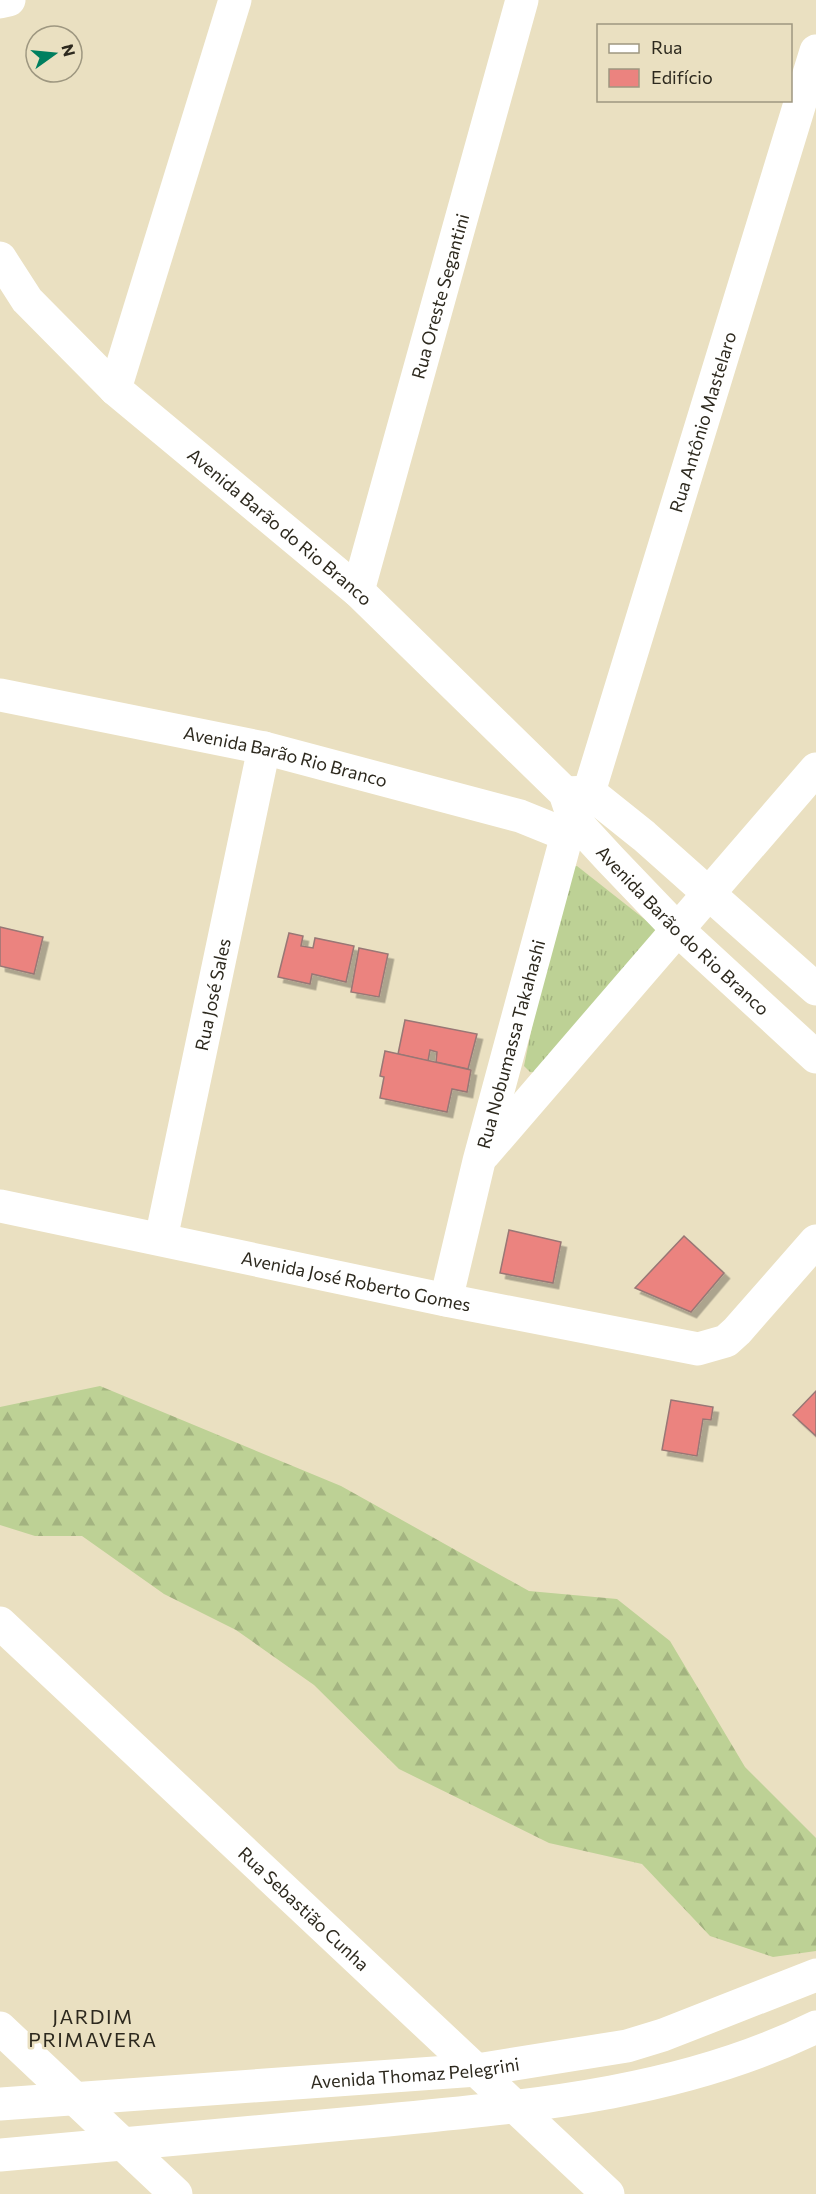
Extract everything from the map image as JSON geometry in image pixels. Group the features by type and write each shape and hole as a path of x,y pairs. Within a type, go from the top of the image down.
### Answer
{"street":[{"path":"0,2 9,0"},
{"path":"115,389 235,0"},
{"name":"Rua Oreste Segantini","path":"358,591 522,0"},
{"name":"Rua Antônio Mastelaro","path":"574,810 816,51"},
{"name":"Avenida Barão do Rio Branco","path":"0,258 27,300 115,389 358,591 574,810 678,930 816,1057"},
{"name":"Avenida Barão Rio Branco","path":"0,696 264,748 520,816 574,810"},
{"name":"Rua José Sales","path":"160,1239 264,748"},
{"path":"479,1161 816,769"},
{"name":"Avenida Barão do Rio Branco","path":"574,810 710,893 816,988"},
{"name":"Rua Nobumassa Takahashi","path":"446,1300 479,1161 574,810"},
{"name":"Avenida José Roberto Gomes","path":"0,1206 446,1300 698,1349 726,1341 737,1331 816,1241"},
{"name":"Rua Sebastião Cunha","path":"0,1623 608,2194"},
{"name":"Avenida Thomaz Pelegrini","path":"0,2104 477,2070 627,2046 663,2035 816,1975"},
{"path":"0,2155 515,2107 607,2095 726,2063 816,2027"},
{"path":"0,2028 176,2194"}],"green space":[{"path":"577,866 657,929 538,1073 530,1072 524,1066 562,879 570,867"},
{"path":"100,1386 341,1486 529,1591 617,1599 670,1641 745,1767 816,1838 816,1951 773,1957 710,1936 642,1864 549,1843 399,1769 314,1685 236,1630 164,1594 82,1536 35,1536 0,1525 0,1407"}],"building":[{"path":"0,927 43,937 34,974 0,966"},
{"path":"289,933 303,936 301,946 313,948 315,938 354,946 346,982 312,974 310,984 278,977"},
{"path":"359,948 388,954 379,997 351,992"},
{"path":"405,1020 477,1034 468,1069 436,1062 437,1052 430,1050 428,1061 398,1054"},
{"path":"385,1051 471,1070 467,1092 452,1089 447,1112 380,1098 384,1077 380,1076"},
{"path":"509,1230 561,1242 553,1283 500,1273"},
{"path":"684,1236 724,1273 691,1312 635,1288"},
{"path":"816,1391 816,1436 793,1415"},
{"path":"671,1400 713,1407 711,1420 703,1419 697,1456 662,1450"}],"district":[{"name":"JARDIM PRIMAVERA","path":"93,2028"}]}
